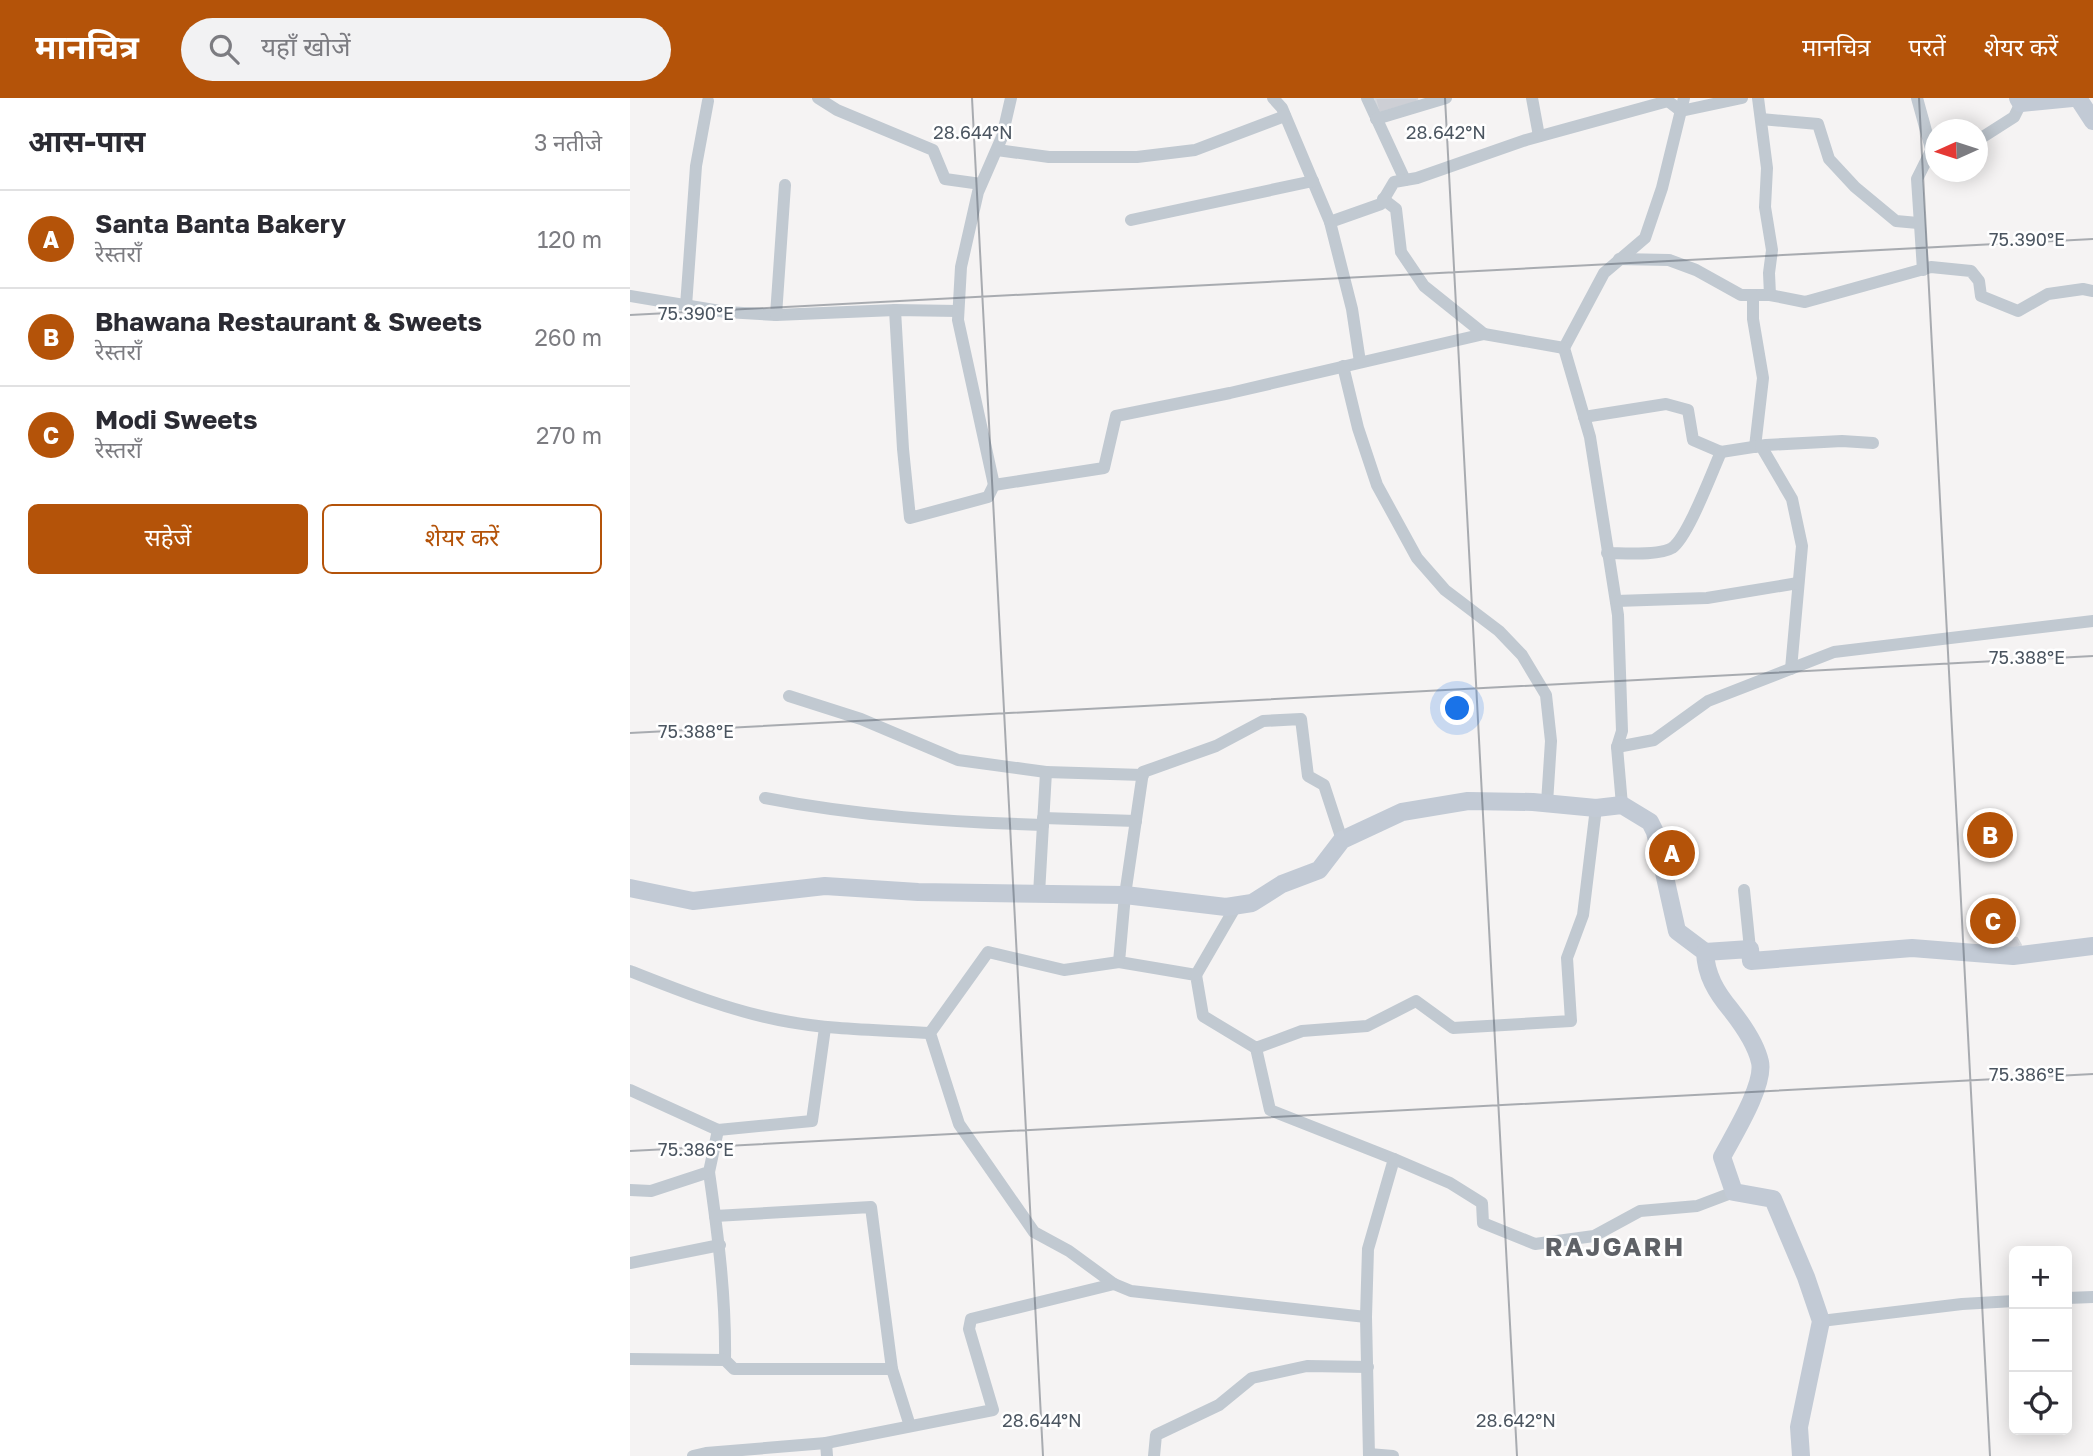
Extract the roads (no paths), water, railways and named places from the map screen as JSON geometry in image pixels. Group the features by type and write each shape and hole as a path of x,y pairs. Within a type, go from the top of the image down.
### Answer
{"street":[{"path":"818,98 837,110 933,150 945,179 981,184"},
{"path":"895,310 910,518 988,498 994,485 958,311 961,267 981,184 1002,137 1011,98"},
{"path":"1273,98 1282,108 1330,222 1352,309 1360,362"},
{"path":"1367,98 1405,180"},
{"path":"1376,119 1422,102 1446,98"},
{"path":"1532,98 1539,136"},
{"path":"1330,222 1381,204 1394,182 1539,136 1668,101 1682,104 1742,98"},
{"path":"1758,98 1766,168 1765,208 1772,250 1770,295"},
{"path":"1917,98 1925,123"},
{"path":"1988,134 2014,117 2020,101 2072,98"},
{"path":"2078,98 2093,121"},
{"path":"686,306 696,166 708,101"},
{"path":"1622,805 1617,747 1622,731 1618,615 1590,437 1564,348 1604,272 1645,238 1662,188 1682,104"},
{"path":"997,149 1049,157 1137,157 1195,150 1285,116"},
{"path":"1761,119 1818,124 1829,159 1855,187 1896,221 1918,223"},
{"path":"1923,270 1917,179 1925,166"},
{"path":"1131,220 1313,181"},
{"path":"776,315 785,185"},
{"path":"1384,199 1396,209 1401,252 1424,286 1484,334"},
{"path":"1619,259 1669,260 1696,270 1741,295 1770,295 1805,302 1931,267 1971,271 1979,281 1981,296 2018,311 2048,294 2083,289 2093,291"},
{"path":"1753,295 1753,319 1763,378 1758,446 1792,499 1802,546 1791,668"},
{"path":"630,296 726,312 776,315 895,310 958,311"},
{"path":"994,485 1104,468 1116,416 1230,393 1484,334 1564,348"},
{"path":"1343,366 1358,428 1377,485 1417,558 1445,590 1499,631 1522,655 1546,695 1551,741 1547,803"},
{"path":"1584,417 1666,404 1688,410 1693,440 1721,452 1758,446 1842,441 1873,443"},
{"path":"1607,553 1657,552 1672,548 1684,534 1721,452"},
{"path":"1616,601 1707,598 1798,583"},
{"path":"1617,747 1654,740 1708,701 1834,652 2093,621"},
{"path":"789,696 861,719 958,760 1046,772 1143,775"},
{"path":"1119,962 1125,895 1143,772 1216,746 1263,721 1301,719 1308,776 1324,785 1342,840"},
{"path":"1039,894 1046,772"},
{"path":"765,797 815,807 899,818 1136,821"},
{"path":"630,888 693,901 825,886 918,892 1125,895 1226,907 1252,903 1282,884 1319,870 1342,840 1402,812 1468,801 1547,803 1596,808 1622,805 1650,822 1655,832 1677,931 1705,952 1750,949"},
{"path":"1256,1048 1302,1031 1367,1026 1416,1001 1453,1028 1571,1021 1567,958 1583,915 1596,808"},
{"path":"1744,890 1751,961 1912,948 2013,956 2093,946"},
{"path":"1236,906 1196,975 1203,1016 1256,1048 1270,1110 1450,1183 1482,1203 1483,1223 1535,1244 1594,1236 1640,1211 1697,1206 1734,1192 1773,1199 1806,1277 1821,1321 1799,1427 1801,1456"},
{"path":"930,1032 988,952 1064,970 1119,962 1196,975"},
{"path":"1705,952 1706,969 1720,997 1741,1023 1761,1064 1754,1097 1722,1157 1734,1192"},
{"path":"630,971 705,1000 777,1020 825,1028 930,1032"},
{"path":"630,1090 718,1130 812,1121 825,1028"},
{"path":"930,1032 959,1124 1034,1232 1069,1251 1114,1284 1131,1291 1366,1317"},
{"path":"718,1130 709,1172 720,1245 726,1332 725,1360"},
{"path":"1393,1456 1369,1455 1366,1317 1368,1249 1394,1159"},
{"path":"630,1190 651,1191 709,1172"},
{"path":"715,1216 871,1207 892,1369 910,1426"},
{"path":"630,1263 720,1245"},
{"path":"693,1456 706,1453 827,1449 910,1426 993,1410 969,1329 971,1320 1114,1284"},
{"path":"2072,1298 2093,1297"},
{"path":"1821,1321 1962,1304 2009,1301"},
{"path":"630,1359 725,1360 734,1369 892,1369"},
{"path":"1154,1456 1156,1435 1219,1405 1252,1378 1307,1366 1368,1367"}],"place":[{"name":"Bhawana Restaurant & Sweets","path":"1990,835"},
{"name":"Santa Banta Bakery","path":"1672,853"},
{"name":"Modi Sweets","path":"1993,921"}],"district":[{"name":"RAJGARH","path":"1615,1246"}]}
